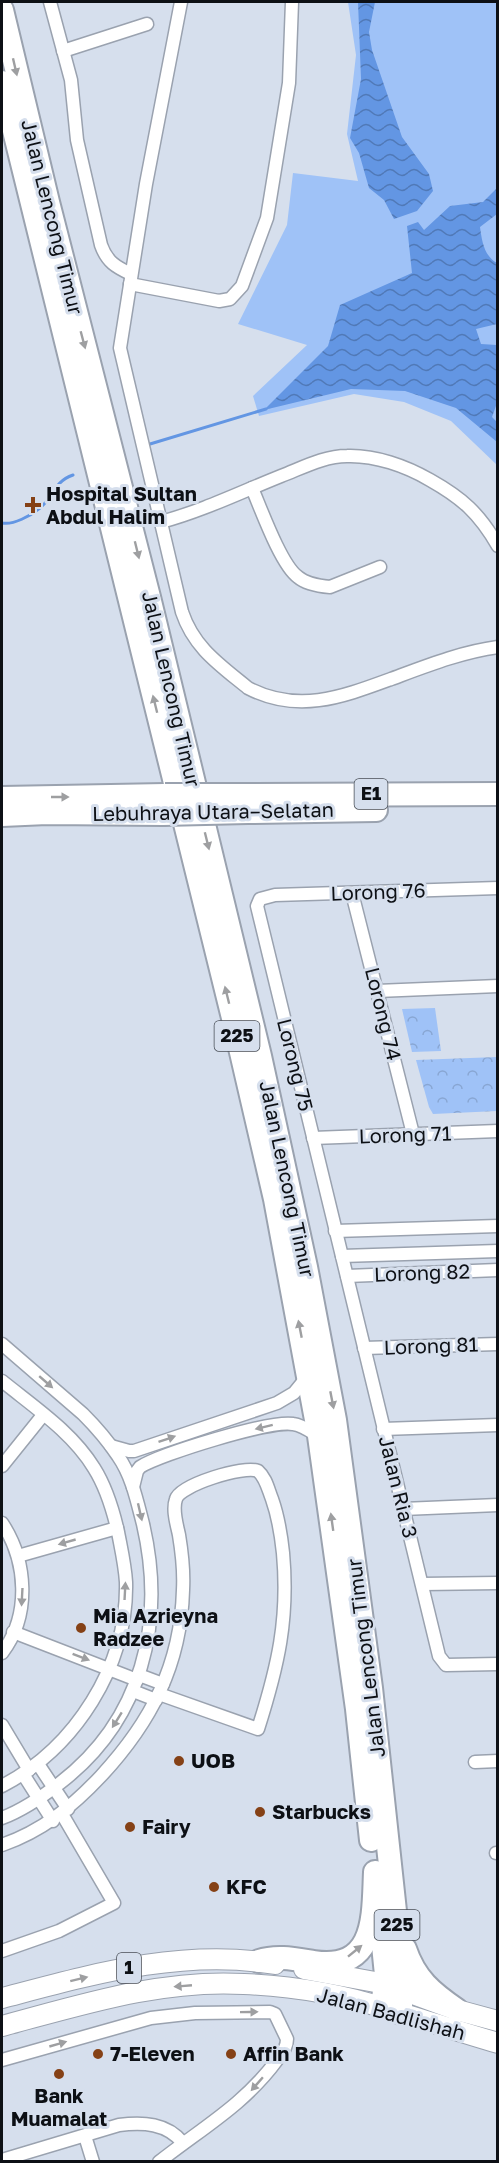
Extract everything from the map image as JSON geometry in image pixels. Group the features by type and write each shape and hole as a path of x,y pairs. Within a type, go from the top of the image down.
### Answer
{"highway":[{"name":"Jalan Lencong Timur","path":"2,10 48,202 149,597 260,1056 306,1267 335,1420 371,1688 393,1999"},
{"name":"Jalan Lencong Timur","path":"2,82 234,1023 275,1199 320,1436 357,1709 382,1865"},
{"name":"Lebuhraya Utara–Selatan","path":"2,798 164,804 498,794"},
{"name":"Lebuhraya Utara–Selatan","path":"246,803 498,808"},
{"name":"Lebuhraya Utara–Selatan","path":"2,815 164,804"},
{"path":"259,1961 269,1958 318,1963 333,1962 355,1953 368,1938 372,1927 382,1865"},
{"path":"382,1865 395,1881 405,1950 411,1965 424,1985 457,2010"}],"main road":[{"name":"Jalan Badlishah","path":"2,1998 138,1966 204,1959 259,1961 393,1999 498,2043"},
{"name":"Jalan Badlishah","path":"2,2026 99,2000 198,1984 265,1985 309,1992 393,1999 457,2010 498,2021"}],"street":[{"path":"50,2 73,91 77,140 105,256 130,279 219,302 230,299 242,286 267,218 289,83 292,2"},
{"path":"182,2 130,279 120,348 187,627 196,642 248,688 288,701 333,699 452,657 498,646"},
{"path":"63,51 147,24"},
{"path":"160,522 219,503 328,459 347,456 379,460 408,469 456,495 481,521 498,546"},
{"path":"252,488 285,562 298,578 330,587 380,567"},
{"name":"Lorong 76","path":"260,899 275,895 498,888"},
{"name":"Lorong 74","path":"352,893 413,1134"},
{"name":"Lorong 75","path":"260,899 257,914 342,1256"},
{"path":"377,991 498,986"},
{"name":"Lorong 71","path":"313,1138 498,1131"},
{"path":"335,1231 498,1226"},
{"path":"342,1256 498,1251"},
{"name":"Jalan Ria 3","path":"342,1256 441,1661 446,1665 498,1664"},
{"name":"Lorong 82","path":"347,1276 498,1270"},
{"path":"2,1344 83,1414 120,1458 133,1487 146,1535 152,1588 150,1631 136,1682 106,1738 83,1764 54,1788 39,1799 2,1818"},
{"name":"Lorong 81","path":"364,1348 498,1344"},
{"path":"111,1446 134,1451 277,1403 294,1393 309,1374"},
{"path":"2,1381 79,1447 94,1467 108,1497 117,1528 124,1564 125,1595 116,1648 110,1668 93,1701 68,1736 30,1769 2,1786"},
{"path":"2,1466 43,1415"},
{"path":"133,1487 136,1471 140,1467 199,1444 271,1425 284,1424 301,1426 320,1436"},
{"path":"383,1429 498,1425"},
{"path":"2,1845 31,1834 61,1814 93,1785 129,1745 141,1728 159,1693 176,1645 180,1622 183,1592 182,1559 175,1502 180,1492 242,1470 254,1469 264,1477 275,1507 281,1536 285,1615 281,1645 258,1729 159,1693 110,1668 13,1632"},
{"path":"403,1509 498,1506"},
{"path":"2,1523 18,1556 22,1588 21,1607 13,1632 2,1653"},
{"path":"18,1556 117,1528"},
{"path":"422,1584 498,1583"},
{"path":"2,1725 30,1769 39,1799 61,1814"},
{"path":"475,1762 498,1761"},
{"path":"2,1951 59,1931 114,1903 61,1814 54,1788 30,1769"},
{"path":"2,2060 151,2018 195,2013 270,2012 275,2014 287,2039 287,2044 258,2084 238,2104 159,2162"},
{"path":"2,2160 119,2125 143,2123 170,2131 183,2143"},
{"path":"85,2136 93,2162"}],"green space":[{"path":"348,2 497,2 497,465 451,421 404,402 354,394 259,416 253,396 307,345 238,324 287,225 293,173 358,181 347,134 356,55"},
{"path":"435,1008 441,1051 412,1052 402,1009"},
{"path":"497,1057 497,1111 433,1114 416,1060"}],"water":[{"path":"358,2 375,2 369,32 372,50 402,137 429,174 433,191 417,211 394,219 384,200 369,188 359,153 350,138 361,79"},
{"path":"497,188 497,214 480,227 486,252 497,263 497,324 476,329 481,344 497,345 497,403 492,417 497,422 497,442 456,408 405,391 351,389 264,410 328,346 340,305 412,273 407,226 418,222 424,230 450,206 483,202"}],"waterway":[{"path":"150,444 266,409"},
{"path":"2,523 17,521 36,511 45,504 61,482 73,475"}],"place":[{"name":"Hospital Sultan Abdul Halim","path":"33,505"},
{"name":"Mia Azrieyna Radzee","path":"81,1628"},
{"name":"UOB","path":"179,1761"},
{"name":"Starbucks","path":"260,1812"},
{"name":"Fairy","path":"130,1827"},
{"name":"KFC","path":"214,1887"},
{"name":"7-Eleven","path":"98,2054"},
{"name":"Affin Bank","path":"231,2054"},
{"name":"Bank Muamalat","path":"59,2074"}]}
